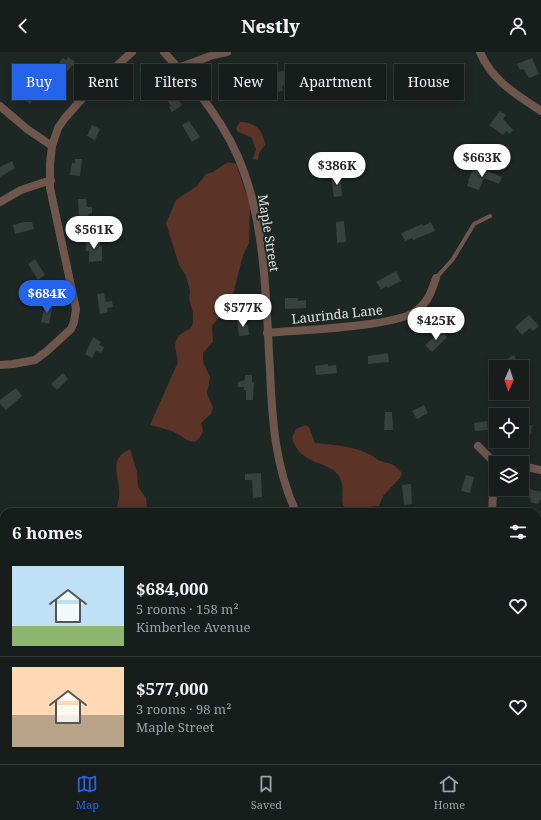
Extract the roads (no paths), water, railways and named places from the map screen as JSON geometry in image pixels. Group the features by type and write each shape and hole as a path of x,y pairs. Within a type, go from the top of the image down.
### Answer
{"street":[{"path":"0,365 34,360 65,336 74,322 76,309 50,188 52,146 58,128 65,118 88,92 132,52"},
{"name":"Maple Street","path":"164,52 174,64"},
{"path":"189,64 213,55 227,52"},
{"path":"480,52 488,69 497,79 511,91 541,111"},
{"name":"Maple Street","path":"204,100 217,118 232,145 244,172 252,197 266,288 267,333 276,450 295,508"},
{"path":"0,106 27,129 52,146"},
{"path":"0,202 21,190 51,180"},
{"name":"Laurinda Lane","path":"267,333 350,326 393,320 414,313 428,300 436,278"},
{"path":"478,446 489,457"},
{"path":"529,467 541,470"},
{"path":"492,508 493,496"}],"lane":[{"path":"436,278 453,259 474,224 490,216"}]}
